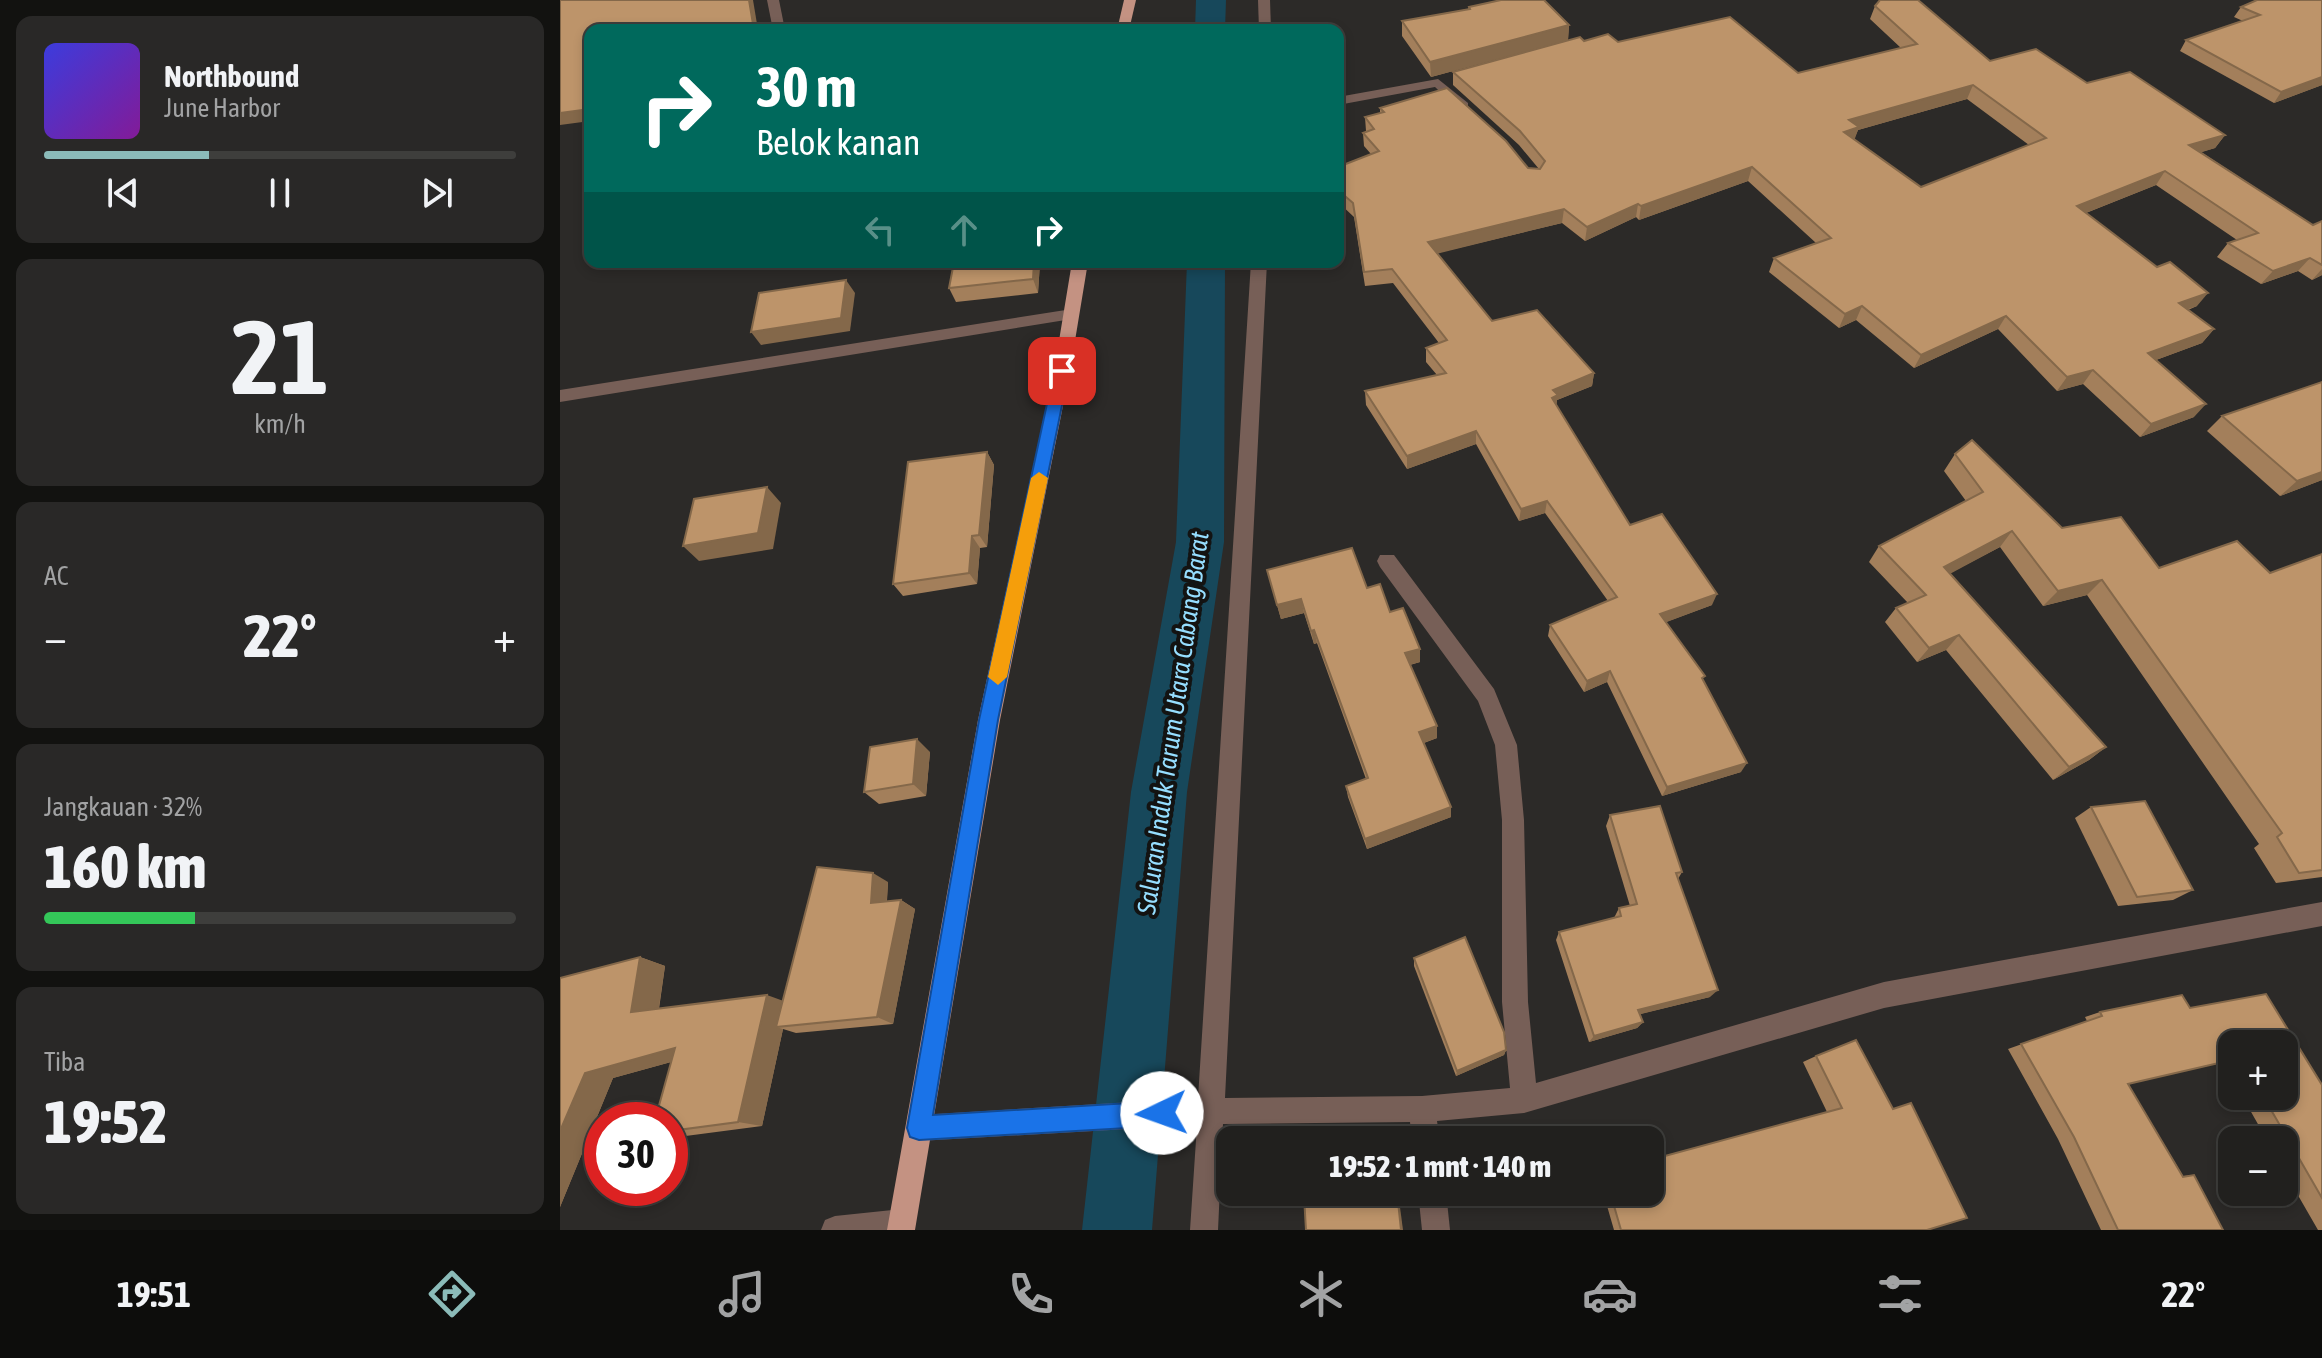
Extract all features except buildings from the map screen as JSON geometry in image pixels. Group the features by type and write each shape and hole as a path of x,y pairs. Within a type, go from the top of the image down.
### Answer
{"main road":[{"path":"1124,24 1130,0"},
{"path":"901,1226 989,720 1079,268"}],"street":[{"path":"773,0 778,24"},
{"path":"1264,0 1265,24"},
{"path":"1344,100 1453,79"},
{"path":"1438,83 1478,119"},
{"path":"1204,1230 1259,268"},
{"path":"560,396 1072,314"},
{"path":"1387,561 1487,696 1506,745 1513,820 1515,1002 1524,1100"},
{"path":"919,1128 1209,1111 1422,1109 1524,1100 1698,1052 1884,995 2322,914"},
{"path":"1422,1109 1424,1126"},
{"path":"1433,1206 1436,1230"},
{"path":"835,1230 901,1226"}],"waterway":[{"name":"Saluran Induk Tarum Utara Cabang Barat","path":"1210,24 1211,0"},
{"name":"Saluran Induk Tarum Utara Cabang Barat","path":"1117,1230 1159,792 1200,542 1206,268"}],"slow traffic":[{"path":"998,677 1039,478"}],"route":[{"path":"1062,371 989,720 919,1128 1162,1113"}]}
